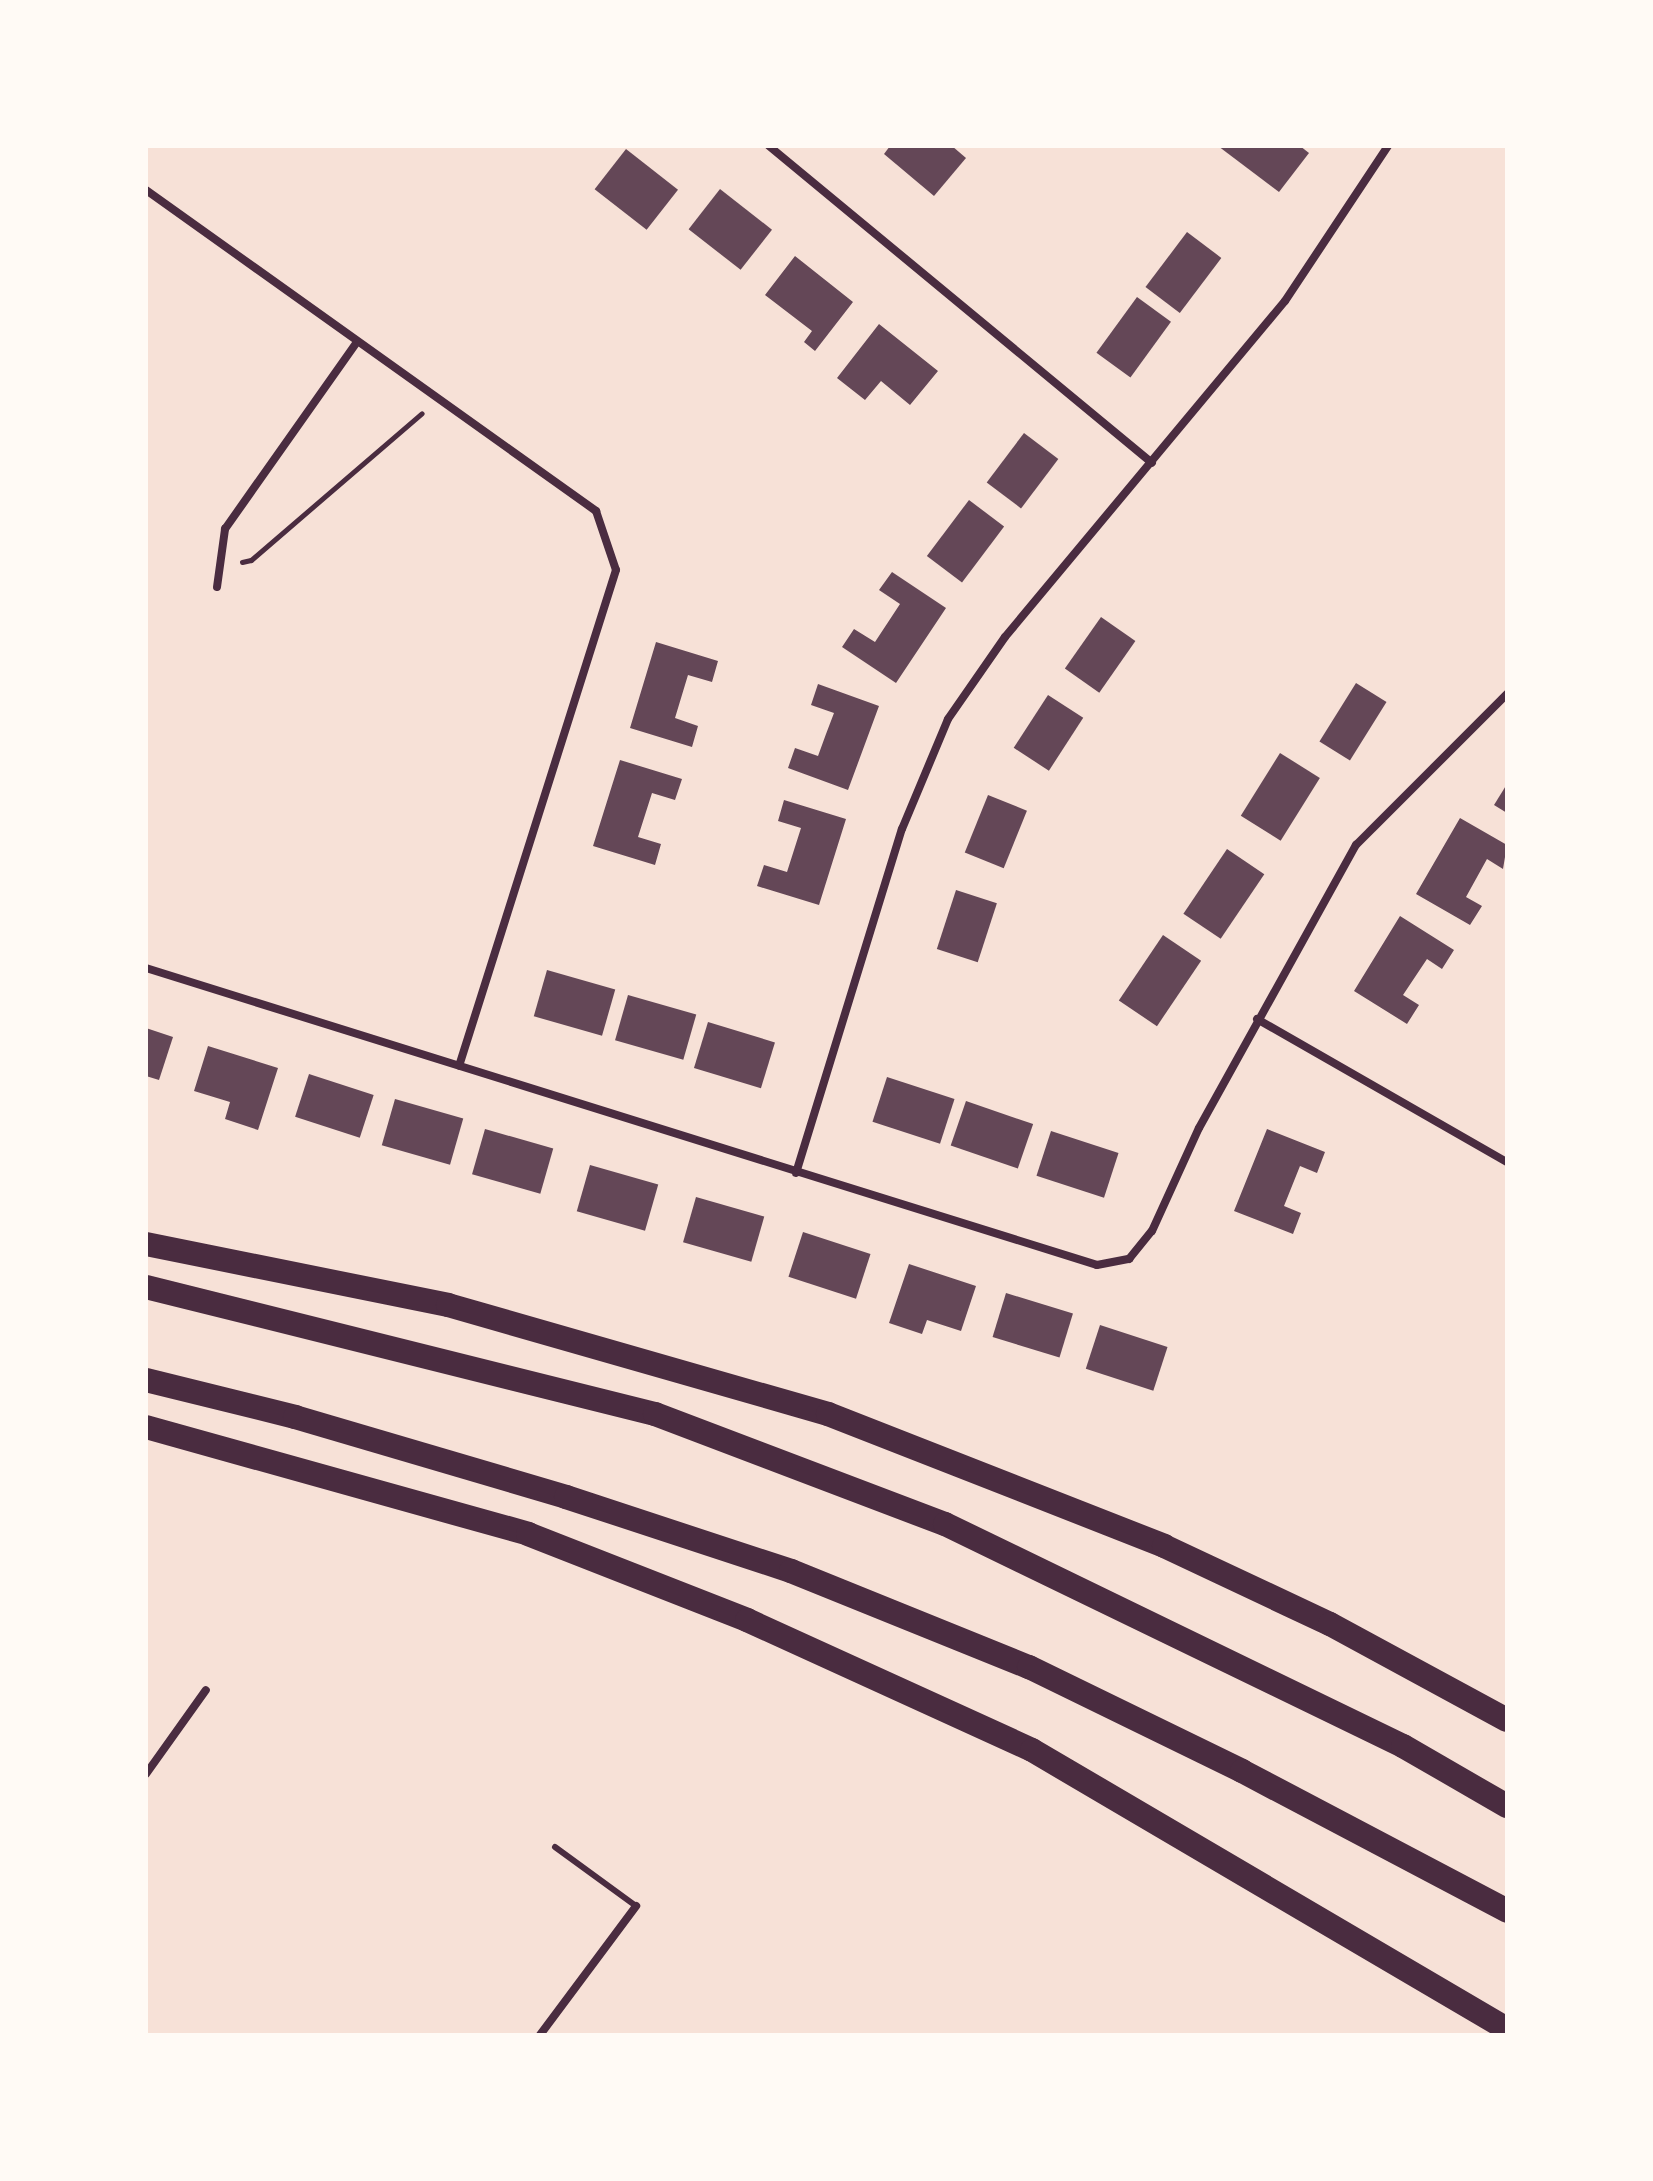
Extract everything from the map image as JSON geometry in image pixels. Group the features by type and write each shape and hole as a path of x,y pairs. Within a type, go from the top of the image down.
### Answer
{"highway":[{"path":"146,1244 448,1305 828,1414 1164,1546 1330,1624 1507,1720"},
{"path":"146,1287 655,1414 930,1518 1168,1629 1403,1746 1507,1806"},
{"path":"146,1380 295,1417 551,1492 791,1571 1029,1667 1242,1771 1507,1911"},
{"path":"146,1427 528,1534 747,1620 1032,1750 1507,2029"}],"street":[{"path":"769,146 1152,463"},
{"path":"796,1173 902,829 948,719 1005,637 1285,301 1386,150 1375,146"},
{"path":"146,190 356,343 596,511 616,570 459,1066"},
{"path":"217,587 225,529 356,343"},
{"path":"146,968 1097,1265 1129,1259 1152,1231 1257,1019 1356,845 1507,694"},
{"path":"1257,1019 1507,1162"},
{"path":"146,1774 206,1690"},
{"path":"540,2035 636,1906"}],"lane":[{"path":"555,1847 636,1906"}],"path":[{"path":"220,566 251,560 438,400"}],"building":[{"path":"890,146 952,146 966,158 934,196 884,154"},
{"path":"1218,146 1300,146 1309,153 1279,192"},
{"path":"626,149 678,190 647,230 595,189"},
{"path":"720,189 772,230 741,270 689,229"},
{"path":"1187,232 1221,258 1180,313 1145,287"},
{"path":"795,256 853,302 815,351 804,342 812,331 765,295"},
{"path":"1137,297 1171,322 1130,378 1096,353"},
{"path":"879,324 938,371 910,405 881,381 865,400 837,378"},
{"path":"1024,433 1058,459 1021,508 987,483"},
{"path":"969,500 1004,526 962,582 927,556"},
{"path":"892,572 946,608 896,683 842,647 854,629 875,642 900,604 879,590"},
{"path":"1101,617 1135,641 1099,693 1065,669"},
{"path":"656,642 718,661 712,682 688,675 675,718 698,726 692,747 630,728"},
{"path":"1356,683 1387,702 1350,761 1319,742"},
{"path":"818,684 879,706 848,790 788,768 795,748 818,756 834,713 811,705"},
{"path":"1048,695 1083,718 1049,771 1014,748"},
{"path":"1280,753 1320,778 1281,841 1241,816"},
{"path":"620,760 682,779 675,800 652,793 638,837 661,844 655,865 593,846"},
{"path":"1507,784 1507,813 1494,805"},
{"path":"988,795 1027,811 1004,868 965,852"},
{"path":"784,800 846,819 819,905 757,886 764,865 787,872 801,828 778,821"},
{"path":"1460,818 1507,845 1503,869 1487,859 1466,897 1482,906 1470,925 1416,894"},
{"path":"1227,849 1264,874 1221,939 1183,914"},
{"path":"956,890 997,903 978,962 937,949"},
{"path":"1400,916 1454,950 1442,969 1427,959 1403,995 1419,1005 1407,1024 1354,991"},
{"path":"1163,935 1201,961 1157,1026 1119,1000"},
{"path":"547,970 615,990 602,1036 534,1016"},
{"path":"628,995 696,1015 683,1060 615,1040"},
{"path":"708,1022 775,1042 761,1088 694,1068"},
{"path":"146,1028 173,1037 159,1080 146,1076"},
{"path":"208,1046 278,1068 258,1130 225,1119 230,1102 194,1091"},
{"path":"309,1074 374,1095 360,1138 295,1117"},
{"path":"887,1077 955,1099 940,1144 872,1122"},
{"path":"395,1099 463,1119 450,1165 382,1145"},
{"path":"966,1101 1033,1124 1018,1169 951,1145"},
{"path":"485,1129 553,1149 540,1194 472,1174"},
{"path":"1267,1129 1325,1152 1317,1173 1300,1166 1284,1206 1301,1213 1293,1234 1234,1211"},
{"path":"1051,1131 1119,1153 1104,1198 1036,1176"},
{"path":"590,1165 658,1185 645,1231 577,1211"},
{"path":"696,1197 764,1217 751,1262 683,1242"},
{"path":"803,1232 871,1254 856,1299 788,1277"},
{"path":"909,1264 976,1286 961,1331 927,1320 922,1334 889,1323"},
{"path":"1006,1293 1073,1313 1059,1357 993,1337"},
{"path":"1100,1325 1168,1347 1153,1391 1086,1369"}]}
